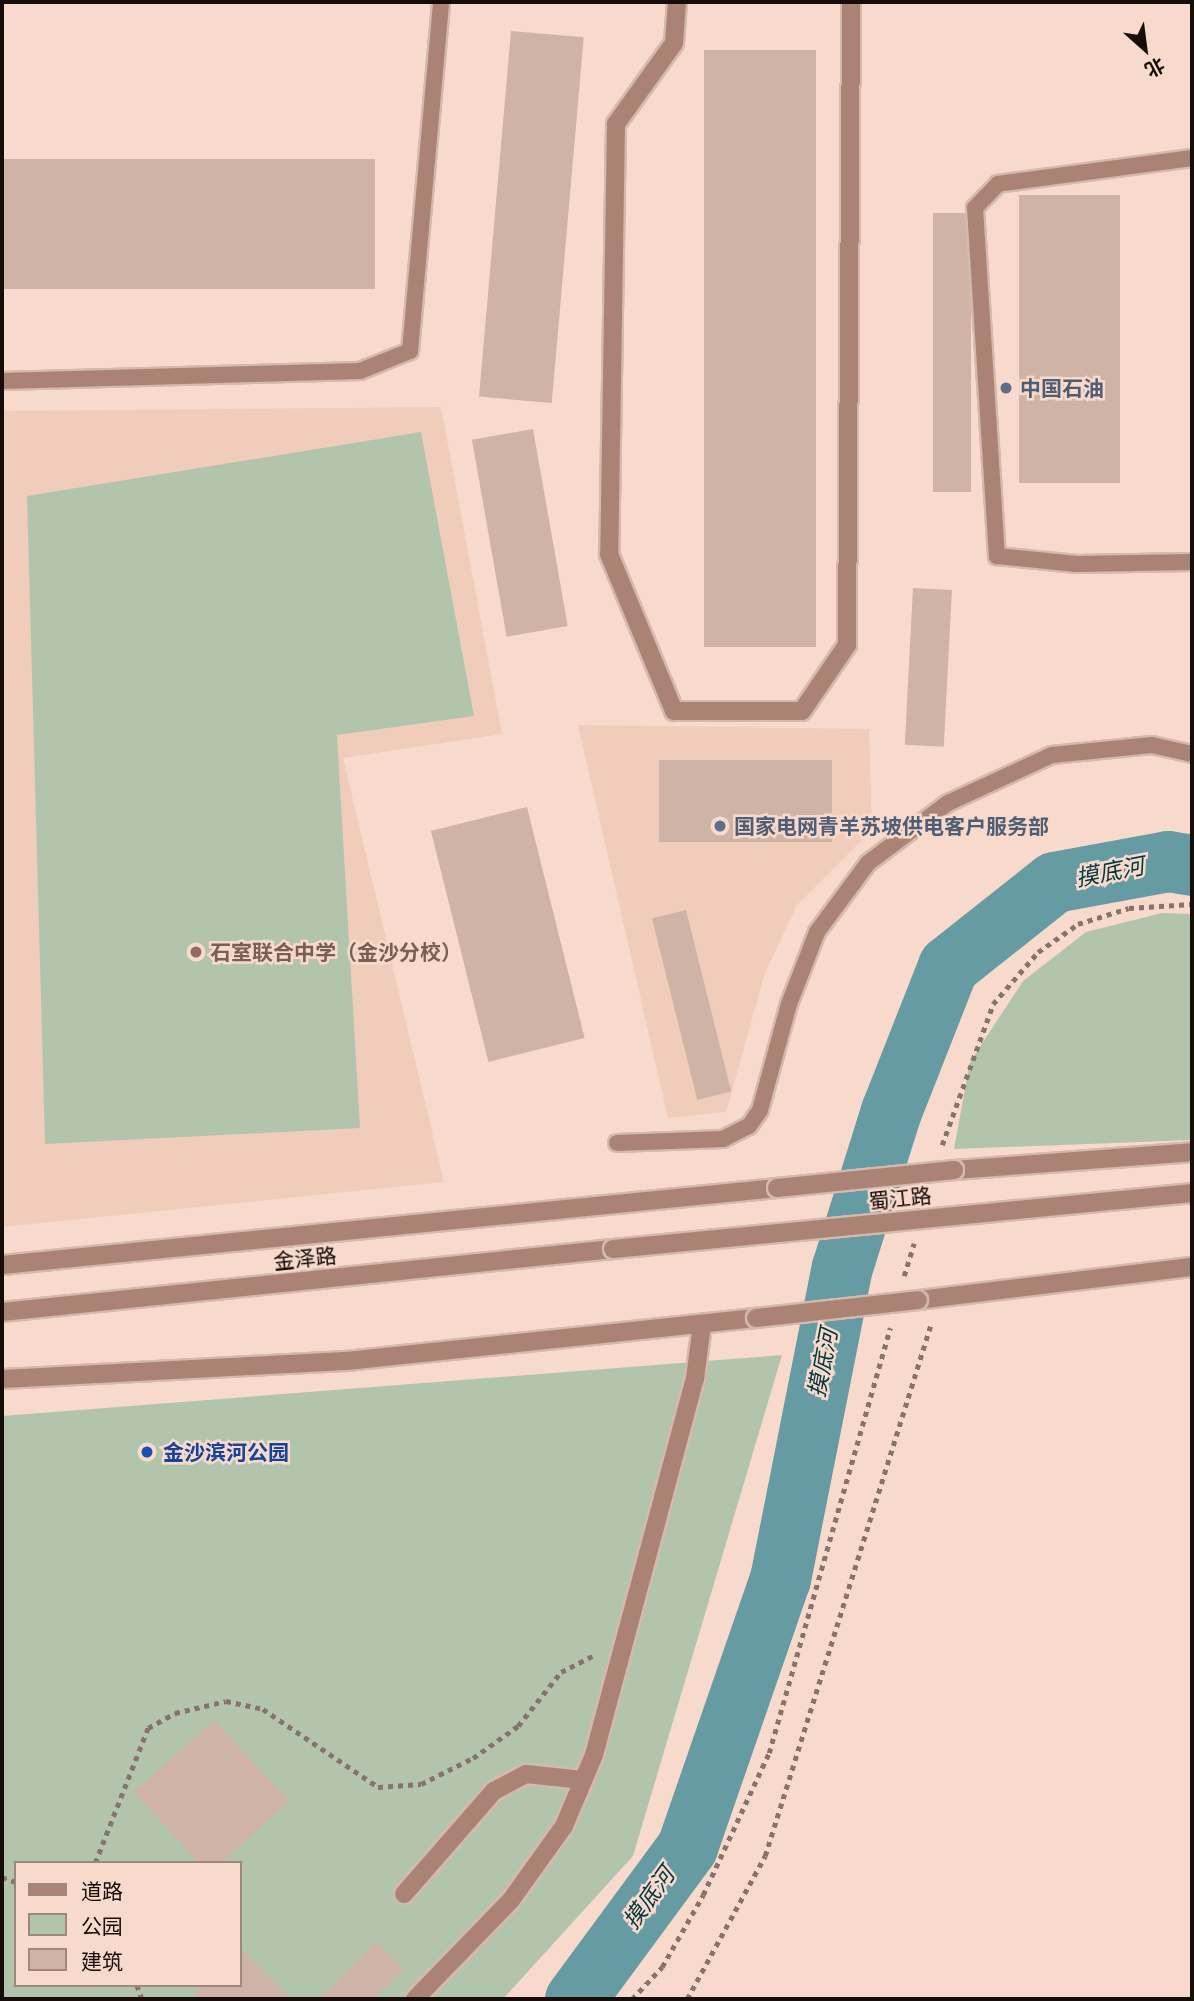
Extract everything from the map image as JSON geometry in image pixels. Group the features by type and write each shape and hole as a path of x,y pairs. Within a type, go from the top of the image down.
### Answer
{"street":[{"path":"677,2 674,43 616,124 609,554 674,711 802,710 847,645 851,2"},
{"path":"2,1265 954,1170 1192,1152"},
{"name":"蜀江路","path":"613,1249 1192,1193"},
{"name":"金泽路","path":"2,1312 613,1249"},
{"path":"2,1379 346,1361 939,1299 1192,1267"},
{"path":"415,1999 510,1900 564,1826 583,1780 622,1663 695,1379 702,1324"},
{"path":"404,1894 494,1791 526,1774 583,1780"}],"lane":[{"path":"2,381 360,371 410,351 441,2"},
{"path":"1192,158 998,184 975,208 997,556 1077,564 1192,562"},
{"path":"617,1143 723,1139 749,1126 760,1110 789,1004 817,932 868,863 948,803 1052,755 1152,745 1192,754"}],"path":[{"path":"938,1158 993,1004 1038,952 1078,924 1129,908 1192,904"},
{"path":"902,1285 916,1234"},
{"path":"687,1999 765,1856 939,1299"},
{"path":"632,1999 662,1967 703,1895 769,1753 891,1324"},
{"path":"96,1861 123,1805 128,1766 148,1728 175,1713 226,1701 263,1709 378,1787 421,1783 473,1758 518,1726 561,1672 591,1656 622,1663"}],"shaded area":[{"name":"石室联合中学（金沙分校）","path":"441,407 502,734 343,758 444,1182 2,1227 2,411"},
{"path":"578,725 869,729 872,830 797,905 765,973 726,1112 668,1118"}],"green space":[{"name":"石室联合中学（金沙分校）","path":"421,432 474,716 337,735 360,1128 45,1144 27,496"},
{"path":"1162,913 1192,914 1192,1140 954,1149 970,1062 1023,981 1086,932"},
{"name":"金沙滨河公园","path":"782,1355 633,1856 503,1999 2,1999 2,1416"}],"building":[{"path":"511,31 584,37 552,403 479,397"},
{"path":"704,50 816,50 816,647 704,647"},
{"path":"2,159 375,159 375,289 2,289"},
{"path":"1019,195 1120,195 1120,483 1019,483"},
{"path":"933,213 971,213 971,492 933,492"},
{"path":"533,429 568,626 507,637 472,440"},
{"path":"913,588 952,590 944,747 905,745"},
{"path":"659,760 832,760 832,842 659,842"},
{"path":"527,807 585,1038 489,1062 431,831"},
{"path":"686,910 731,1091 697,1100 652,918"},
{"path":"214,1720 289,1801 223,1861 197,1861 134,1792"},
{"path":"376,1942 404,1969 374,1999 319,1999"},
{"path":"242,1950 291,1999 200,1999 195,1994 203,1987 242,1987"}],"waterway":[{"name":"摸底河","path":"575,1999 687,1847 780,1579 842,1267 891,1111 948,966 1054,882 1168,861 1192,865"}],"place":[{"name":"中国石油","path":"1006,388"},
{"name":"国家电网青羊苏坡供电客户服务部","path":"720,826"},
{"name":"石室联合中学（金沙分校）","path":"196,952"},
{"name":"金沙滨河公园","path":"147,1452"}]}
